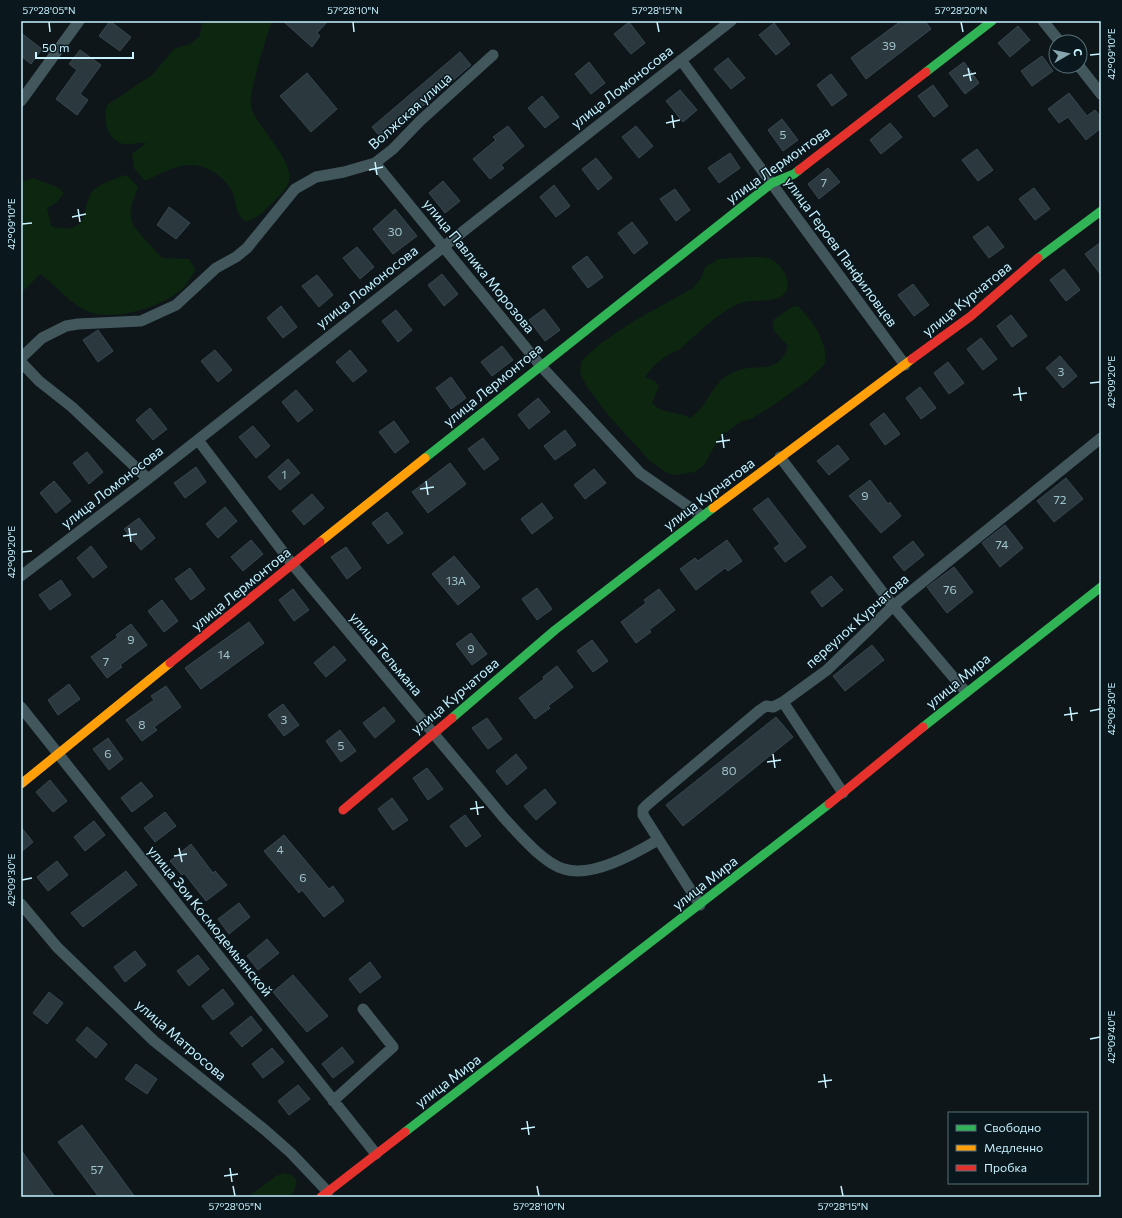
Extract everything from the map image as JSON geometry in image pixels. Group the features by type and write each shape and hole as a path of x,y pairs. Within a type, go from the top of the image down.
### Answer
{"street":[{"path":"21,101 79,21"},
{"name":"улица Ломоносова","path":"21,576 198,440 731,21"},
{"name":"улица Лермонтова","path":"21,784 540,365 772,183 794,174 992,21"},
{"path":"1043,21 1054,34"},
{"name":"Волжская улица","path":"21,358 42,338 66,326 141,321 176,305 216,268 236,257 247,248 295,188 316,177 375,163 393,149 420,121 494,55"},
{"name":"улица Героев Панфиловцев","path":"681,60 905,365"},
{"path":"1085,74 1101,94"},
{"name":"улица Павлика Морозова","path":"375,163 540,365 640,472 702,516"},
{"name":"улица Курчатова","path":"343,810 555,630 780,457 971,316 1035,260 1101,211"},
{"path":"21,362 39,381 72,407 148,479"},
{"name":"переулок Курчатова","path":"700,905 643,815 643,809 760,710 766,706 773,707 783,702 827,670 893,606 1101,438"},
{"name":"улица Тельмана","path":"198,440 293,565 504,818 532,846 552,863 563,869 574,871 605,866 658,840"},
{"path":"780,457 893,606 966,692"},
{"name":"улица Мира","path":"325,1194 700,905 843,793 966,692 1101,587"},
{"path":"783,702 843,793"},
{"name":"улица Зои Космодемьянской","path":"21,706 58,755 376,1154"},
{"name":"улица Матросова","path":"21,904 58,947 154,1041 265,1130 291,1153 325,1194"},
{"path":"333,1101 393,1047 362,1009"}],"green space":[{"path":"202,21 272,21 262,51 252,90 251,107 255,116 283,158 288,169 289,179 286,188 264,211 258,216 245,222 237,209 234,196 229,186 215,173 205,168 196,166 179,166 145,181 134,168 132,154 146,143 124,144 118,142 113,139 107,129 105,117 107,105 152,75 174,49 190,44 200,36"},
{"path":"127,175 138,187 131,210 131,218 136,228 162,258 189,259 196,270 183,288 172,297 147,308 134,312 106,315 83,309 66,297 40,274 21,293 21,182 33,178 57,187 64,193 57,202 47,208 51,226 65,229 75,227 82,221 88,198 97,187"},
{"path":"753,257 769,259 778,264 784,272 788,282 786,291 779,298 746,302 733,307 709,323 680,349 658,362 645,377 654,381 659,386 652,403 656,407 665,411 690,418 702,408 715,388 726,376 742,369 766,367 778,362 784,356 788,346 774,331 773,320 792,307 798,306 814,325 825,350 824,365 807,381 775,404 751,419 742,421 720,436 704,465 695,472 675,475 667,473 650,461 607,414 581,376 580,369 582,360 600,344 632,322 693,288 701,278 705,267 718,259"},
{"path":"284,1173 292,1175 297,1181 293,1193 288,1197 248,1197 276,1176"}],"building":[{"path":"110,21 131,37 120,51 99,36"},
{"path":"283,21 328,21 317,33 320,36 312,47"},
{"path":"901,21 925,21 931,29 866,79 851,58"},
{"path":"629,22 645,43 631,54 614,34"},
{"path":"774,23 790,44 776,55 759,35"},
{"path":"1018,26 1030,40 1010,57 998,43"},
{"path":"21,33 42,49 31,64 21,56"},
{"path":"80,50 101,65 80,94 88,100 77,115 56,99 77,70 69,64"},
{"path":"460,52 471,65 383,140 372,127"},
{"path":"1042,56 1048,64 1049,74 1032,86 1021,71"},
{"path":"728,58 745,78 731,89 714,69"},
{"path":"589,62 605,83 591,94 575,74"},
{"path":"964,62 979,83 965,94 949,73"},
{"path":"307,73 337,109 311,132 280,96"},
{"path":"831,74 847,95 832,106 817,85"},
{"path":"933,85 948,106 934,117 918,96"},
{"path":"680,90 697,110 683,122 666,101"},
{"path":"1069,93 1087,116 1095,110 1101,117 1101,128 1086,140 1068,117 1059,123 1048,109"},
{"path":"542,96 559,117 545,128 528,108"},
{"path":"782,119 798,140 783,151 768,130"},
{"path":"890,123 902,137 881,154 870,140"},
{"path":"508,126 524,146 501,165 504,168 490,179 473,159 496,140 493,137"},
{"path":"636,126 653,146 639,158 622,137"},
{"path":"977,149 993,170 978,181 962,160"},
{"path":"730,153 740,168 719,183 708,168"},
{"path":"596,158 612,178 598,190 582,169"},
{"path":"828,168 840,182 819,199 808,184"},
{"path":"443,181 460,201 445,213 429,193"},
{"path":"554,185 570,206 556,217 540,197"},
{"path":"1034,188 1050,209 1035,220 1019,199"},
{"path":"675,189 690,210 676,221 660,199"},
{"path":"169,207 190,223 176,239 157,225"},
{"path":"395,209 417,236 393,254 373,229"},
{"path":"632,222 648,243 634,254 618,233"},
{"path":"988,226 1004,247 989,258 973,237"},
{"path":"1101,242 1101,275 1085,254"},
{"path":"357,247 374,267 360,279 343,258"},
{"path":"587,256 603,277 588,288 572,267"},
{"path":"1064,269 1080,290 1066,301 1050,280"},
{"path":"442,274 458,294 444,306 428,285"},
{"path":"317,275 333,295 319,307 302,286"},
{"path":"913,284 929,305 914,316 898,295"},
{"path":"281,306 297,327 283,338 267,318"},
{"path":"544,309 560,330 545,341 529,320"},
{"path":"396,310 412,330 398,342 382,321"},
{"path":"1011,315 1027,336 1012,347 997,326"},
{"path":"98,330 113,351 98,362 83,340"},
{"path":"981,338 997,359 983,370 967,349"},
{"path":"502,346 513,360 492,376 481,362"},
{"path":"215,350 232,370 218,382 201,361"},
{"path":"350,350 367,371 353,382 336,362"},
{"path":"1060,356 1077,376 1063,388 1046,368"},
{"path":"948,362 964,383 949,394 934,373"},
{"path":"451,377 466,398 451,409 436,388"},
{"path":"920,387 936,408 921,419 906,398"},
{"path":"296,390 313,410 298,422 282,402"},
{"path":"538,398 550,412 529,429 518,415"},
{"path":"150,408 167,429 153,440 136,420"},
{"path":"884,413 900,434 885,445 870,424"},
{"path":"394,421 409,442 395,453 379,432"},
{"path":"253,426 270,446 256,458 239,437"},
{"path":"565,430 576,445 555,460 544,446"},
{"path":"483,438 499,459 484,470 468,449"},
{"path":"838,445 849,459 829,475 817,461"},
{"path":"87,452 103,472 89,484 73,463"},
{"path":"288,459 300,473 280,490 268,477"},
{"path":"450,463 466,484 428,513 412,492"},
{"path":"196,467 206,482 185,498 174,483"},
{"path":"594,469 606,483 585,499 574,485"},
{"path":"1066,478 1083,499 1054,522 1037,501"},
{"path":"870,480 888,504 890,502 901,516 881,533 849,496"},
{"path":"54,481 71,501 56,513 40,493"},
{"path":"312,494 324,508 304,525 292,511"},
{"path":"768,498 806,547 785,562 774,548 780,544 753,509"},
{"path":"542,503 553,518 532,534 521,519"},
{"path":"225,507 237,521 218,538 206,524"},
{"path":"387,512 403,533 388,544 372,523"},
{"path":"139,518 155,538 141,550 124,529"},
{"path":"1005,525 1023,548 1000,567 982,543"},
{"path":"251,540 263,554 243,571 231,557"},
{"path":"727,540 742,561 728,571 725,568 696,590 680,569 695,558 698,561"},
{"path":"913,541 924,555 904,571 893,557"},
{"path":"91,546 107,567 93,578 77,558"},
{"path":"346,547 361,568 347,579 331,557"},
{"path":"454,556 480,587 458,605 432,574"},
{"path":"954,567 973,592 947,613 927,587"},
{"path":"190,568 205,589 191,600 175,579"},
{"path":"831,576 843,590 822,607 811,592"},
{"path":"61,580 71,595 50,610 39,595"},
{"path":"537,588 552,609 537,620 522,599"},
{"path":"293,589 309,610 294,621 279,600"},
{"path":"659,589 675,610 649,630 651,632 636,643 621,622 646,603 644,600"},
{"path":"162,600 178,621 164,632 148,611"},
{"path":"249,622 264,643 201,689 185,668"},
{"path":"131,624 147,645 120,665 122,667 107,678 91,657 118,637 116,635"},
{"path":"471,633 487,654 472,665 456,644"},
{"path":"592,640 608,661 593,672 577,651"},
{"path":"872,645 884,660 845,691 833,676"},
{"path":"334,646 346,660 326,677 314,663"},
{"path":"557,666 573,687 548,706 550,708 535,719 519,698 544,679 543,677"},
{"path":"69,684 80,699 58,715 48,700"},
{"path":"166,686 181,707 154,727 157,730 142,741 126,720 154,700 151,696"},
{"path":"283,704 299,725 284,736 268,715"},
{"path":"384,707 395,721 375,738 363,723"},
{"path":"776,717 793,737 683,826 666,805"},
{"path":"487,718 502,739 488,749 472,728"},
{"path":"340,730 356,751 341,762 326,741"},
{"path":"108,738 123,759 109,770 93,749"},
{"path":"516,754 527,768 507,785 496,771"},
{"path":"427,768 443,789 428,800 413,778"},
{"path":"50,780 67,801 53,812 36,792"},
{"path":"141,782 153,796 132,812 121,798"},
{"path":"545,789 556,803 536,820 524,806"},
{"path":"392,798 408,820 393,830 378,809"},
{"path":"165,812 176,826 155,842 144,828"},
{"path":"465,815 481,836 466,847 450,826"},
{"path":"94,821 105,835 85,851 74,837"},
{"path":"21,827 33,842 21,852"},
{"path":"284,835 329,889 333,886 344,901 324,917 302,890 299,893 264,851"},
{"path":"191,844 213,873 215,871 227,885 206,901 184,873 182,875 170,861"},
{"path":"57,861 68,875 48,891 37,877"},
{"path":"126,871 137,885 83,927 71,913"},
{"path":"239,903 250,917 229,934 218,919"},
{"path":"267,939 279,953 258,970 247,956"},
{"path":"135,951 146,965 125,982 114,967"},
{"path":"198,955 209,969 189,986 177,971"},
{"path":"370,962 381,977 360,993 349,979"},
{"path":"293,975 328,1016 307,1032 273,992"},
{"path":"223,989 234,1004 213,1020 202,1006"},
{"path":"49,992 63,1003 47,1024 33,1013"},
{"path":"251,1016 262,1030 242,1047 230,1033"},
{"path":"87,1027 107,1044 96,1058 76,1040"},
{"path":"342,1047 354,1062 333,1078 322,1064"},
{"path":"272,1048 284,1062 263,1078 252,1064"},
{"path":"136,1064 157,1079 147,1094 125,1079"},
{"path":"298,1085 310,1099 289,1115 278,1101"},
{"path":"82,1125 135,1197 99,1197 58,1142"},
{"path":"21,1150 55,1197 21,1197"}],"traffic: fast":[{"path":"926,72 992,21"},
{"path":"425,458 772,183 794,174 799,170"},
{"path":"1038,258 1101,211"},
{"path":"452,718 555,630 713,508"},
{"path":"923,727 1101,587"},
{"path":"405,1132 829,804"}],"traffic: slow":[{"path":"713,508 912,359"},
{"path":"320,542 425,458"},
{"path":"21,784 170,663"}],"traffic: jam":[{"path":"799,170 926,72"},
{"path":"912,359 971,316 1038,258"},
{"path":"170,663 320,542"},
{"path":"343,810 452,718"},
{"path":"829,804 923,727"},
{"path":"321,1197 405,1132"}]}
